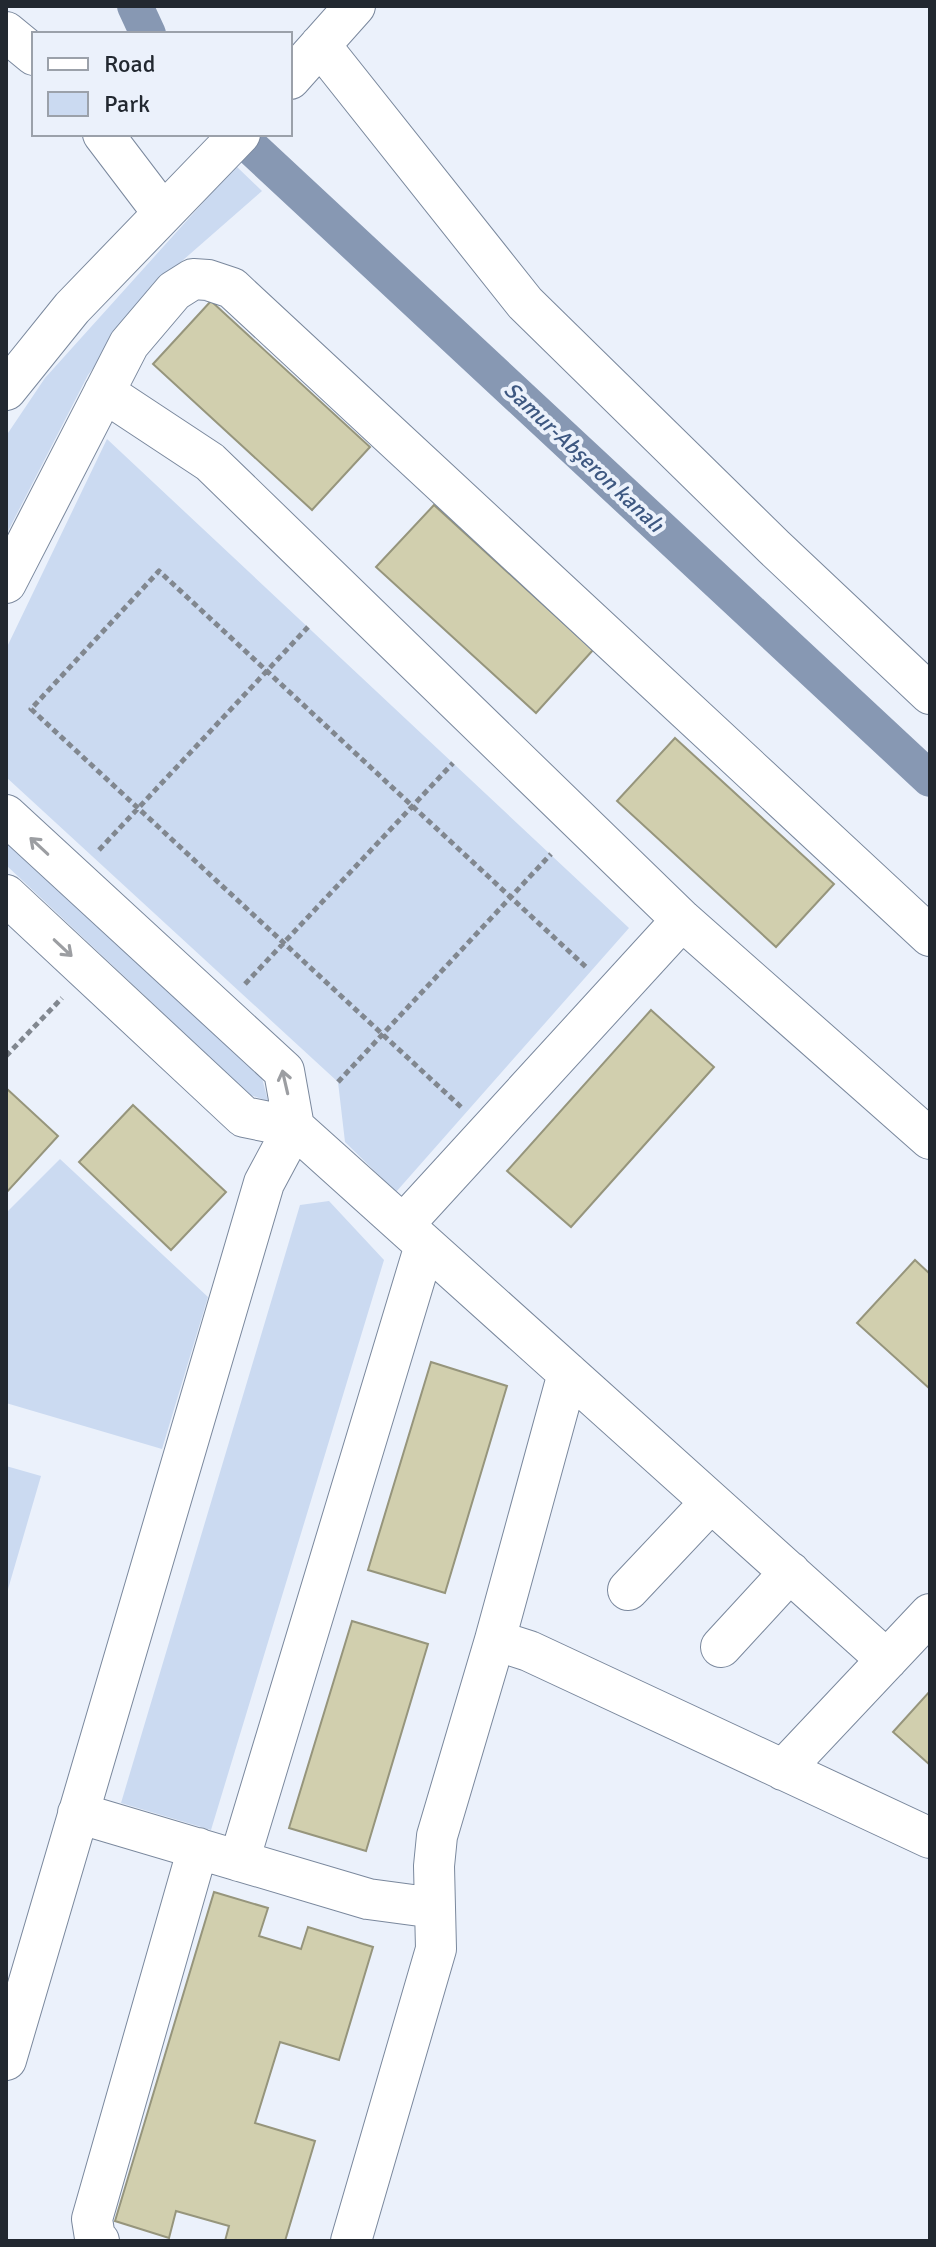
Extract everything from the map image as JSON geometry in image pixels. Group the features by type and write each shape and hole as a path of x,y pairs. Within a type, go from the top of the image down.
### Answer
{"street":[{"path":"292,77 355,6"},
{"path":"6,32 32,53"},
{"path":"320,45 525,303 774,547 930,694"},
{"path":"105,136 163,213"},
{"path":"6,390 72,308 238,136"},
{"path":"6,583 129,344 174,291 193,279 232,288 930,936"},
{"path":"104,392 210,462 682,920 930,1139"},
{"path":"6,815 284,1071 294,1127 264,1183 6,2060"},
{"path":"6,895 244,1117 294,1127 887,1660"},
{"path":"239,1861 414,1235 682,920"},
{"path":"351,2241 436,1949 437,1836 495,1640 568,1373"},
{"path":"628,1590 711,1502"},
{"path":"721,1647 790,1572"},
{"path":"783,1770 930,1614"},
{"path":"495,1640 529,1651 930,1838"},
{"path":"78,1813 368,1899 435,1908"},
{"path":"99,2241 95,2238 92,2219 198,1848"}],"path":[{"path":"466,1112 31,709 159,571 591,972"},
{"path":"93,857 308,627"},
{"path":"239,991 453,763"},
{"path":"338,1082 551,854"},
{"path":"6,1056 87,971"}],"green space":[{"path":"236,166 262,191 158,282 88,375 6,535 6,436 45,378"},
{"path":"107,439 629,928 396,1192 345,1142 338,1082 6,777 6,649"},
{"path":"6,839 262,1078 268,1101 250,1095 6,865"},
{"path":"60,1159 208,1297 162,1449 6,1403 6,1213"},
{"path":"329,1201 384,1260 211,1830 121,1803 300,1205"},
{"path":"6,1466 41,1476 6,1596"}],"building":[{"path":"211,301 370,447 312,510 153,364"},
{"path":"434,505 593,650 536,713 376,567"},
{"path":"675,738 834,884 776,947 617,801"},
{"path":"651,1010 714,1067 571,1227 507,1171"},
{"path":"6,1088 58,1136 6,1193"},
{"path":"133,1105 226,1192 171,1250 79,1162"},
{"path":"915,1260 930,1274 930,1389 857,1323"},
{"path":"431,1362 507,1386 445,1593 368,1570"},
{"path":"352,1621 428,1644 366,1851 289,1828"},
{"path":"930,1691 930,1765 893,1732"},
{"path":"214,1892 268,1908 259,1936 301,1949 308,1927 373,1947 339,2060 280,2042 255,2123 315,2141 285,2241 225,2241 229,2226 176,2211 169,2238 115,2221"}],"waterway":[{"name":"Samur-Abşeron kanalı","path":"135,6 147,32"},
{"name":"Samur-Abşeron kanalı","path":"239,136 930,779"}]}
